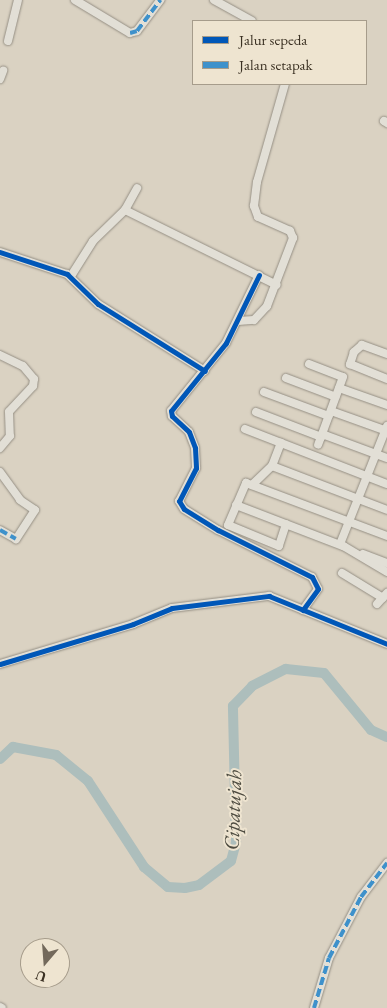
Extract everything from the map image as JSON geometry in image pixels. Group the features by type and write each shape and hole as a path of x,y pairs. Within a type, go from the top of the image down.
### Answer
{"street":[{"path":"8,41 18,0"},
{"path":"76,0 130,33 137,30 160,0"},
{"path":"214,0 250,20"},
{"path":"238,322 248,321 260,315 277,285 293,234 258,217 254,206 257,182 285,85"},
{"path":"71,276 93,241 125,210 137,188"},
{"path":"125,210 277,285"},
{"path":"0,252 26,258 71,276 98,304 205,371"},
{"path":"259,275 238,322 205,371 171,411 172,416 189,432 195,448 196,468 179,503 218,530 305,571 316,583 318,589 303,610"},
{"path":"387,354 362,345 354,352 350,364 387,378"},
{"path":"0,355 22,366 34,379 33,386 8,412 10,436 0,448"},
{"path":"309,364 343,377 321,439"},
{"path":"286,378 336,397"},
{"path":"339,388 387,405"},
{"path":"264,392 330,414 386,429 340,544"},
{"path":"256,412 321,439 387,458"},
{"path":"245,429 387,484"},
{"path":"252,485 272,466 281,443"},
{"path":"272,466 387,510"},
{"path":"0,472 20,500 35,510 16,539 0,530"},
{"path":"286,524 278,546 228,525 246,483 387,536"},
{"path":"236,505 387,563"},
{"path":"340,544 387,572"},
{"path":"342,573 385,595 377,604"},
{"path":"0,664 133,624 172,608 269,596 387,644"},
{"path":"314,1008 329,958 361,897 387,863"}],"waterway":[{"name":"Cipatujah","path":"0,759 13,747 56,755 88,781 144,867 168,887 185,888 199,885 231,861 236,842 233,706 252,686 286,669 324,673 371,730 387,737"}],"marked path":[{"path":"130,33 137,31 160,0"},
{"path":"0,530 16,539"},
{"path":"314,1008 329,958 361,897 387,863"}],"cycle path":[{"path":"0,252 67,274 98,304 205,371"},
{"path":"259,275 226,343 171,411 172,416 189,432 195,448 196,468 179,501 184,509 218,530 312,577 318,589 303,610"},
{"path":"0,664 133,624 172,608 269,596 387,644"}]}
